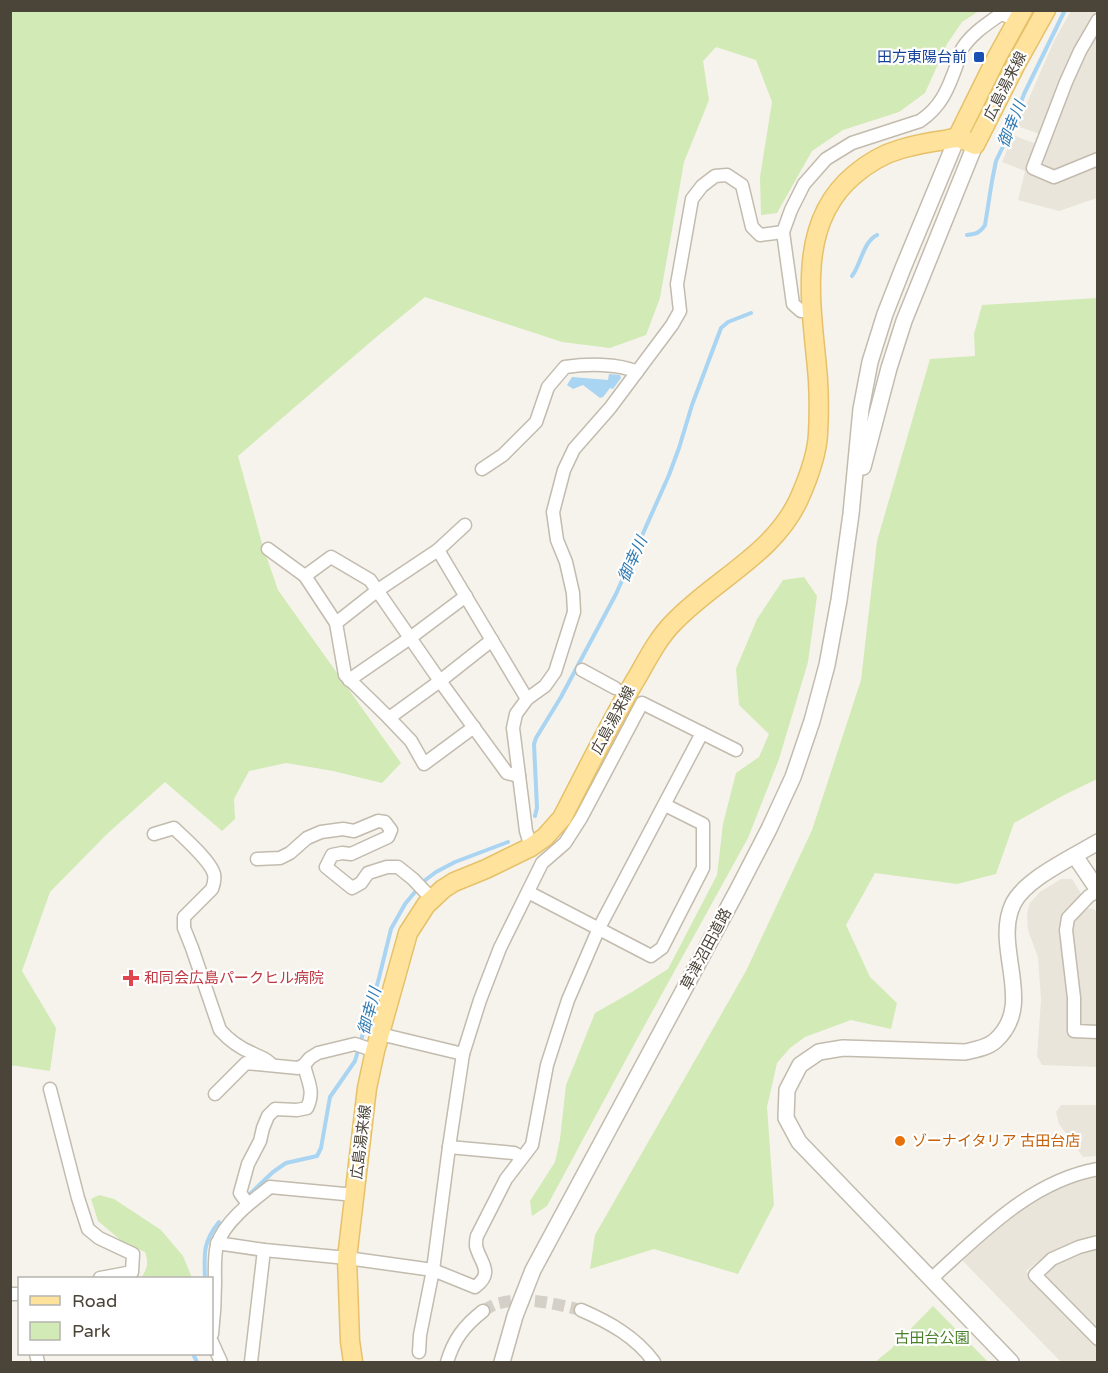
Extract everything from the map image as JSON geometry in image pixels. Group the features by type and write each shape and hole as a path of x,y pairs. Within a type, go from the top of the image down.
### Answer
{"main road":[{"name":"広島湯来線","path":"975,145 1046,10"},
{"name":"広島湯来線","path":"353,1362 347,1258 368,1088 377,1042 408,933 426,905 454,882 531,846 545,837 562,818 626,695 659,640 674,622 699,599 764,548 780,529 799,500 818,436 818,382 811,311 812,254 817,232 825,213 848,180 866,165 892,151 957,138 1020,15"},
{"path":"957,138 975,145"}],"street":[{"path":"811,311 801,311 793,304 783,232 804,184 826,159 852,143 920,121 929,115 948,89 962,50 972,35 1000,14 1020,15"},
{"path":"1098,20 1066,82 1033,168 1054,177 1098,159"},
{"path":"851,514 861,410 870,362 903,267 957,138"},
{"path":"851,514 874,420 898,340 975,145"},
{"path":"531,846 526,831 513,728 516,714 527,699 545,686 555,672 574,612 573,593 566,562 557,540 553,512 564,470 574,449 610,408 680,311 677,284 692,200 702,186 715,176 727,175 742,185 753,227 760,235 783,232"},
{"path":"482,470 503,455 536,422 548,387 565,367 579,365 626,367 637,372"},
{"name":"草津沼田道路","path":"502,1362 515,1316 533,1270 737,891 793,777 812,721 827,665 851,514"},
{"path":"336,623 378,590 438,550 465,525"},
{"path":"268,549 305,576 336,623 345,675 411,741 424,764 474,727"},
{"path":"438,550 527,699"},
{"path":"305,576 331,557 370,580 507,773 519,776"},
{"path":"349,680 466,596"},
{"path":"389,718 492,640"},
{"path":"582,670 615,688"},
{"path":"419,1352 420,1335 433,1270 463,1054 500,948 542,863 565,843 581,818 639,702 736,750"},
{"path":"218,1243 433,1270 475,1287 481,1282 485,1273 484,1262 476,1245 477,1236 506,1179 532,1144 547,1065 568,1000 599,928 702,733"},
{"path":"528,892 651,956 662,948 703,868 703,824 665,805"},
{"path":"257,859 280,858 307,838 321,832 343,829 354,831 378,821 385,822 391,830 388,837 351,854 332,855 326,867 352,888 362,883 368,873 387,867 398,867 432,899"},
{"path":"154,834 174,828 209,863 215,883 212,889 184,917 184,928 220,1030 228,1039 253,1054 267,1059 272,1065"},
{"path":"1011,1362 800,1142 786,1118 787,1090 800,1065 819,1052 843,1048 965,1052 994,1042 1006,1028 1013,1012 1014,996 1007,931 1014,903 1025,887 1098,842"},
{"path":"1075,856 1098,891 1084,901 1068,918 1066,930 1072,972 1074,1031 1098,1032"},
{"path":"215,1094 246,1063 298,1068 318,1053 355,1044 377,1042 463,1054"},
{"path":"248,1203 240,1193 248,1164 260,1141 268,1116 275,1109 307,1108 311,1100 312,1089 304,1065"},
{"path":"50,1089 88,1229 99,1238 133,1254 132,1272 105,1277"},
{"path":"449,1147 514,1153 521,1157"},
{"path":"931,1279 990,1226 1040,1189 1063,1179 1098,1169"},
{"path":"213,1323 215,1257 218,1243 227,1226 248,1203 270,1187 355,1195"},
{"path":"1098,1242 1079,1247 1052,1259 1035,1275 1098,1339"},
{"path":"250,1362 264,1250"},
{"path":"581,1310 604,1320 628,1336 654,1362"},
{"path":"447,1362 451,1348 459,1334 483,1311"},
{"path":"213,1344 221,1362"}],"shaded area":[{"path":"1071,11 1097,11 1040,134 1017,126 1054,41"},
{"path":"1097,31 1097,153 1055,171 1045,167 1042,159 1083,55"},
{"path":"1013,135 1036,144 1026,172 1057,183 1097,166 1097,198 1059,211 1018,200 1025,171 1002,162"},
{"path":"1061,879 1072,879 1082,895 1069,907 1062,918 1070,1005 1069,1036 1097,1037 1097,1067 1042,1065 1037,1056 1041,1000 1038,957 1028,930 1027,913 1030,903 1040,892"},
{"path":"1086,908 1094,909 1098,915 1097,1028 1085,1028 1079,1020 1080,999 1070,933 1071,924 1076,916"},
{"path":"1061,1105 1097,1105 1097,1156 1083,1157 1059,1124 1056,1112"},
{"path":"1097,1177 1097,1234 1071,1243 1042,1258 1026,1271 1097,1345 1097,1362 1061,1362 962,1260 1001,1224 1041,1196 1079,1180"},
{"path":"1097,1248 1097,1332 1046,1279 1048,1270 1078,1251"}],"green space":[{"path":"10,11 979,11 962,22 947,44 925,93 899,112 843,130 812,151 777,213 761,215 760,177 772,102 756,60 716,47 703,61 709,100 684,162 660,298 646,335 610,348 562,342 425,297 238,456 263,547 278,590 401,763 382,783 286,763 249,771 234,799 235,819 222,831 165,782 107,834 50,892 22,971 56,1028 50,1071 10,1065"},
{"path":"1097,298 1097,779 1014,823 996,874 957,884 875,873 846,925 870,977 897,1003 891,1029 851,1020 805,1037 790,1048 777,1063 767,1107 774,1205 738,1274 654,1249 590,1269 595,1235 746,971 812,830 861,680 877,541 930,359 975,356 974,334 982,305"},
{"path":"804,577 817,596 808,662 779,759 748,838 547,1206 532,1216 530,1201 555,1162 566,1085 595,1013 668,969 717,875 723,824 736,773 759,757 769,734 739,705 736,669 757,619 783,580"},
{"path":"99,1195 114,1199 161,1230 183,1256 192,1277 142,1277 147,1266 145,1252 124,1243 98,1221 91,1199"},
{"name":"古田台公園","path":"933,1306 988,1362 875,1362 890,1350"}],"water":[{"path":"609,374 620,375 621,378 613,389 610,388 600,398 583,385 573,389 567,385 572,377 608,380"}],"waterway":[{"name":"御幸川","path":"967,235 978,233 985,225 996,161 1024,94 1065,10"},
{"name":"御幸川","path":"852,276 868,243 877,235"},
{"name":"御幸川","path":"535,816 537,808 534,744 536,738 561,697 616,594 669,475 721,328 728,322 751,313"},
{"name":"御幸川","path":"251,1193 286,1163 317,1156 321,1148 330,1097 355,1061 391,929 405,904 424,881 436,872 455,862 508,842"},
{"name":"御幸川","path":"205,1277 207,1242 219,1222"},
{"name":"御幸川","path":"194,1355 197,1362"}],"tunnel":[{"path":"483,1311 491,1306 520,1300 581,1310"}],"place":[{"name":"田方東陽台前","path":"979,57"},
{"name":"和同会広島パークヒル病院","path":"131,978"},
{"name":"ゾーナイタリア 古田台店","path":"900,1141"}]}
